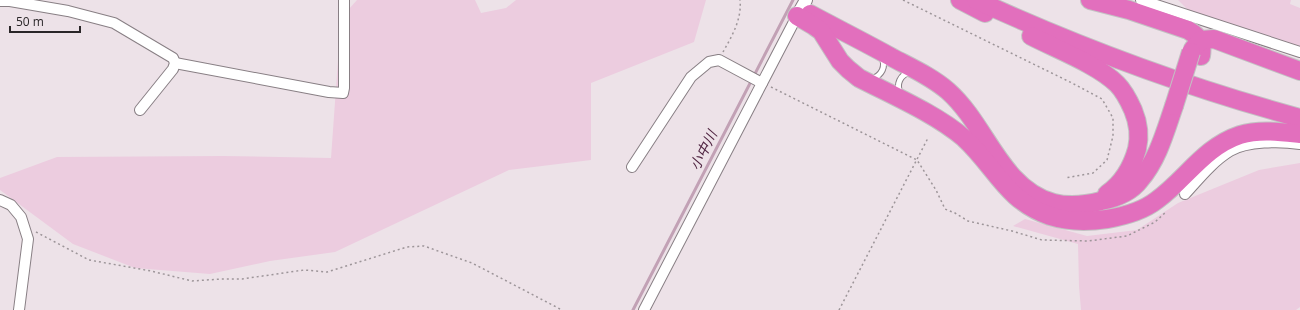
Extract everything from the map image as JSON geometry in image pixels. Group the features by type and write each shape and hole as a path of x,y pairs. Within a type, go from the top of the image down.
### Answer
{"highway":[{"path":"960,0 1093,67 1108,76 1125,94 1136,117 1138,130 1138,144 1134,158 1122,181 1113,190 1091,204"},
{"path":"976,0 1096,51 1174,79 1300,118"},
{"path":"991,0 1099,45 1176,73 1300,112"},
{"path":"1090,0 1129,10 1188,30 1196,35 1198,50 1179,108 1167,156 1153,181 1144,192 1126,208 1099,221"},
{"path":"801,8 919,72 948,91 972,118 998,159 1024,188 1036,196 1064,206 1091,204 1118,196 1129,190 1139,181 1154,158 1179,108"},
{"path":"801,8 814,26 821,32 840,61 859,78 937,119 964,138 1008,190 1021,201 1036,210 1066,220 1084,222 1099,221 1129,214 1145,208 1168,192 1209,152 1224,142 1241,135 1258,132 1300,134"},
{"path":"1198,50 1214,39 1300,71"}],"street":[{"path":"175,63 329,92 343,93 344,0"},
{"path":"1141,0 1300,52"},
{"path":"0,1 10,1 68,11 114,22 173,58 175,63 173,69 140,110"},
{"path":"644,310 760,82 801,8"},
{"path":"632,167 691,77 709,62 719,60 760,82"},
{"path":"1185,194 1210,168 1230,151 1254,143 1288,142 1300,144"},
{"path":"0,200 11,205 21,217 28,239 19,310"}],"lane":[{"path":"859,78 872,79 878,76 881,72 883,61 877,49"},
{"path":"906,102 901,97 898,90 900,79 908,72 919,72"}],"path":[{"path":"719,60 737,24 741,7 740,0"},
{"path":"903,0 1102,99 1113,118 1113,136 1107,160 1093,173 1065,178"},
{"path":"760,82 917,160"},
{"path":"839,310 928,138"},
{"path":"24,226 89,260 151,271 192,282 242,279 304,270 327,272 407,247 424,246 472,263 562,310"}],"shaded area":[{"path":"357,0 475,0 481,13 506,8 516,0 706,0 694,42 591,83 591,160 509,170 335,252 270,261 210,274 135,268 73,244 0,190 0,178 57,157 223,156 331,158 341,18"},
{"path":"1178,0 1291,0 1290,4 1300,8 1300,47 1196,18"},
{"path":"1300,163 1300,307 1296,310 1081,310 1078,244 1013,226 1025,219 1087,236 1137,230 1178,203 1259,170"}],"waterway":[{"name":"小中川","path":"633,310 793,0"}]}
